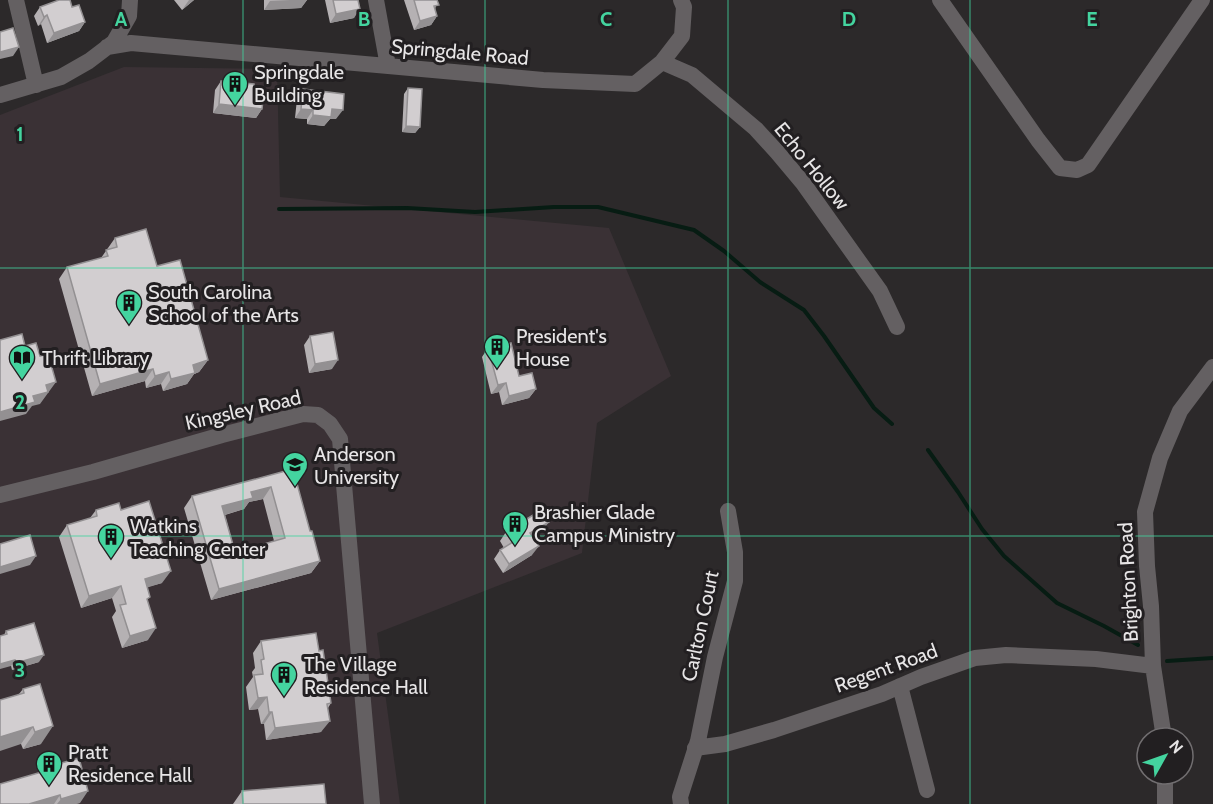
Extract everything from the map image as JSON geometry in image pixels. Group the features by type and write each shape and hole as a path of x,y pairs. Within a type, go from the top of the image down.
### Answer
{"street":[{"path":"16,0 36,85"},
{"path":"0,95 61,77 107,48 114,42 129,16 130,0"},
{"path":"376,0 388,66"},
{"name":"Springdale Road","path":"107,48 131,43 543,80 635,84 662,63 682,36 684,7 681,0"},
{"path":"940,0 1060,168 1077,170 1088,165 1202,0"},
{"name":"Echo Hollow","path":"662,63 692,75 756,129 777,152 803,183 880,291 897,327"},
{"name":"Brighton Road","path":"1162,726 1153,666 1145,512 1160,458 1180,411 1213,367"},
{"name":"Kingsley Road","path":"0,495 303,414 318,415 330,424 340,439 372,804"},
{"name":"Carlton Court","path":"695,748 735,581 735,552 728,511"},
{"name":"Regent Road","path":"695,748 724,744 774,730 882,694 975,658 1006,655 1096,659 1153,666"},
{"path":"900,686 927,790"},
{"path":"681,804 680,797 695,748"},
{"path":"1165,804 1166,786"}],"shaded area":[{"name":"Anderson University","path":"124,67 277,69 280,197 609,228 671,376 597,423 582,553 377,633 400,804 0,804 0,115"}],"building":[{"path":"59,0 70,0 72,7 79,5 85,22 54,33 47,15 44,17 40,7"},
{"path":"333,0 358,0 360,9 336,14"},
{"path":"414,0 437,0 439,5 434,6 437,16 420,21"},
{"path":"13,28 19,47 0,52 0,32"},
{"path":"221,81 254,84 254,91 264,92 262,109 219,104"},
{"path":"408,88 422,89 420,127 406,126"},
{"path":"303,89 344,94 343,110 332,109 331,117 313,115 313,110 301,109"},
{"name":"South Carolina School of the Arts","path":"146,229 157,266 180,260 208,360 193,365 195,373 171,379 169,372 155,376 153,369 100,384 67,267 108,256 106,250 117,247 115,238"},
{"path":"333,332 338,360 315,364 310,336"},
{"name":"Thrift Library","path":"22,334 25,346 36,343 40,356 48,354 56,382 46,385 48,392 33,396 35,402 0,412 0,340"},
{"path":"511,343 519,376 532,373 536,389 509,396 506,383 498,385 488,348"},
{"path":"293,469 320,561 219,589 192,496","holes":["271,487 285,538 235,552 222,506 253,498 251,492"]},
{"name":"Watkins Teaching Center","path":"149,501 171,571 145,579 150,597 147,599 156,628 130,636 120,605 126,604 121,586 89,596 67,525 97,516 96,510 119,503 121,510"},
{"name":"Brashier Glade Campus Ministry","path":"541,510 549,522 530,533 539,546 509,564 500,550 513,542 506,532"},
{"path":"30,535 36,556 0,567 0,544"},
{"path":"34,623 44,655 16,663 15,660 0,664 0,636 7,634 6,631"},
{"name":"The Village Residence Hall","path":"316,633 319,651 323,650 331,703 327,704 330,721 275,728 272,712 269,712 267,697 258,698 254,675 263,674 261,660 264,659 261,641"},
{"path":"40,684 53,726 35,732 33,727 0,737 0,700 24,693 23,689"},
{"path":"79,758 88,791 61,799 60,795 29,804 0,804 0,784 52,769 51,766"},
{"path":"324,784 326,804 243,804 242,791"}],"waterway":[{"path":"279,209 407,208 475,212 598,207 694,230 724,251 760,282 804,310 874,408 892,424"},
{"path":"928,450 982,529 1004,556 1057,603 1138,645"},
{"path":"1167,661 1213,658"}],"place":[{"name":"Springdale Building","path":"235,107"},
{"name":"South Carolina School of the Arts","path":"129,326"},
{"name":"President's House","path":"497,370"},
{"name":"Thrift Library","path":"22,381"},
{"name":"Anderson University","path":"295,488"},
{"name":"Brashier Glade Campus Ministry","path":"515,547"},
{"name":"Watkins Teaching Center","path":"111,560"},
{"name":"The Village Residence Hall","path":"284,698"},
{"name":"Pratt Residence Hall","path":"49,787"}]}
